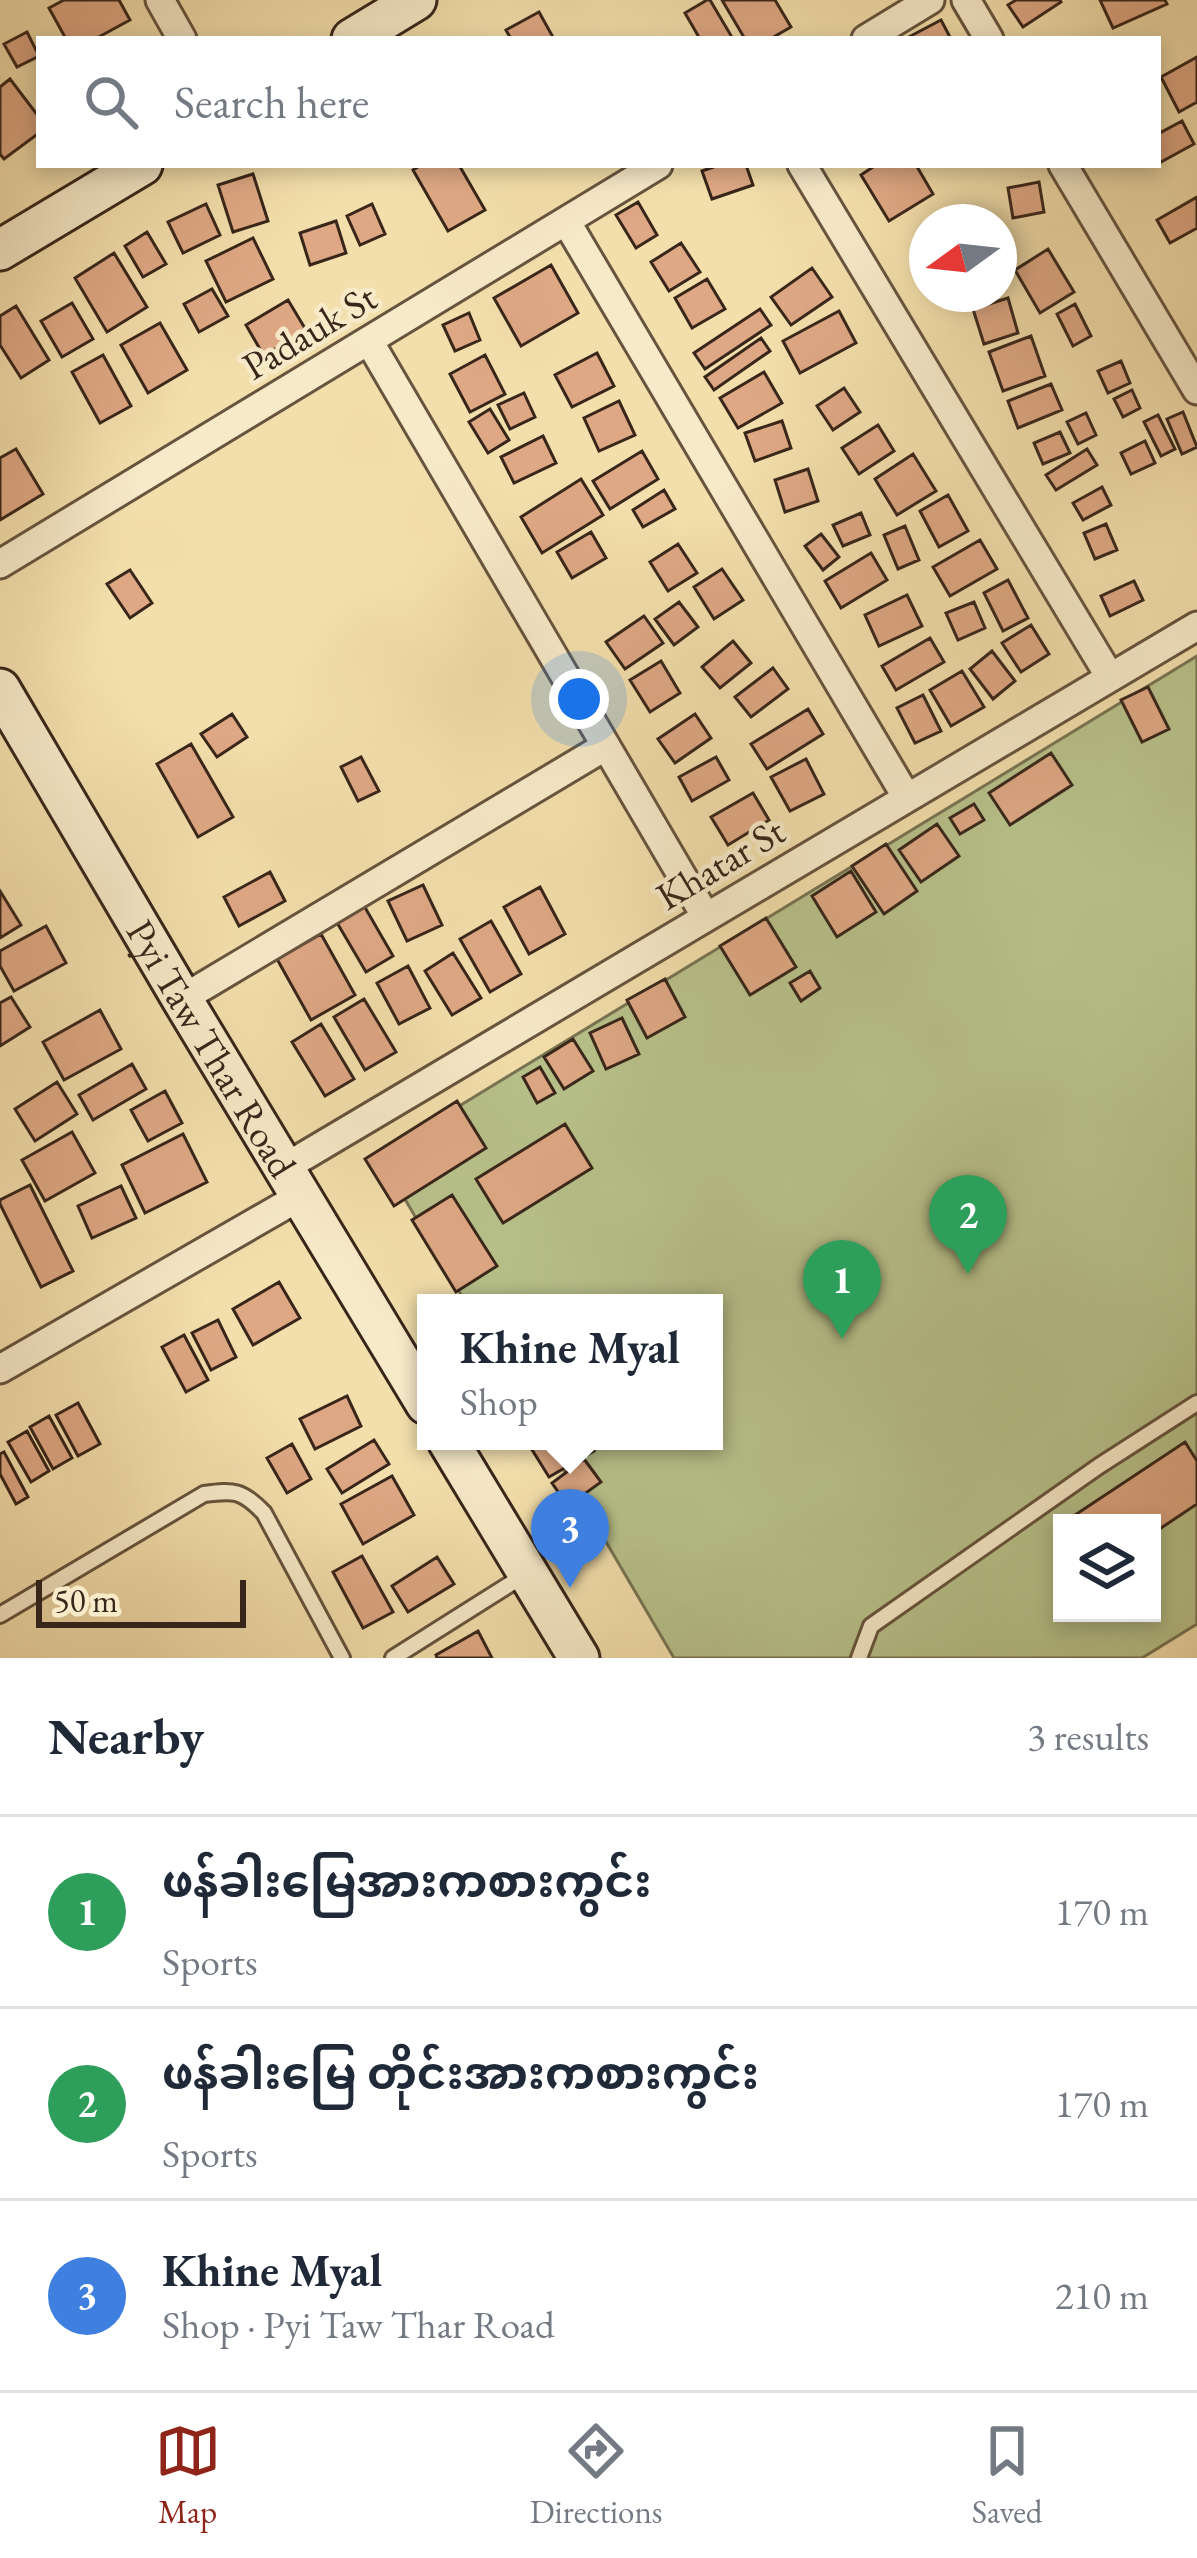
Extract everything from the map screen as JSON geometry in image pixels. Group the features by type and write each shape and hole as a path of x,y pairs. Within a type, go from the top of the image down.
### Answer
{"street":[{"path":"160,0 180,36"},
{"path":"357,36 416,0"},
{"path":"871,36 930,0"},
{"path":"965,0 987,36"},
{"path":"0,250 137,168"},
{"name":"Padauk St","path":"0,564 653,168"},
{"path":"804,168 1110,677"},
{"path":"1066,168 1197,390"},
{"path":"566,221 907,798"},
{"path":"369,341 706,917"},
{"name":"Khatar St","path":"0,1370 706,917 1197,626"},
{"name":"Pyi Taw Thar Road","path":"0,689 417,1389"},
{"path":"182,999 606,746"},
{"path":"453,1450 579,1658"}],"lane":[{"path":"859,1658 871,1627 1197,1403"},
{"path":"0,1615 204,1494 230,1490 249,1497 264,1514 342,1658"},
{"path":"393,1658 528,1574"}],"green space":[{"path":"1197,656 1197,1624 1142,1658 674,1658 552,1450 723,1450 723,1294 461,1294 379,1155"}],"building":[{"path":"64,0 119,0 130,20 101,36 64,36 49,8"},
{"path":"710,0 731,36 698,36 685,13"},
{"path":"722,0 775,0 791,27 775,36 743,36"},
{"path":"1016,0 1061,2 1023,27 1008,5"},
{"path":"1100,0 1165,0 1167,4 1113,28"},
{"path":"539,12 552,36 509,36 506,30"},
{"path":"941,20 949,36 911,36"},
{"path":"27,32 36,58 17,67 4,44"},
{"path":"1197,57 1197,102 1179,112 1161,77"},
{"path":"10,79 36,113 36,135 4,159 0,154 0,87"},
{"path":"1182,121 1194,144 1161,162 1161,132"},
{"path":"461,168 485,210 448,231 413,170"},
{"path":"747,168 753,185 712,199 702,171"},
{"path":"872,168 918,168 933,194 909,204 909,209 889,221 861,175"},
{"path":"253,174 268,221 233,232 218,185"},
{"path":"1039,182 1044,212 1017,217 1017,204 1011,204 1008,188"},
{"path":"1197,197 1197,228 1170,243 1157,220"},
{"path":"638,202 657,235 636,248 616,215"},
{"path":"206,204 220,235 183,253 168,222"},
{"path":"372,204 385,234 360,245 347,216"},
{"path":"336,221 346,253 310,265 300,233"},
{"path":"147,232 166,264 143,277 125,246"},
{"path":"253,238 273,279 226,302 206,261"},
{"path":"681,243 700,272 669,291 651,262"},
{"path":"1048,249 1074,292 1040,313 1017,269"},
{"path":"114,253 147,307 107,332 75,278"},
{"path":"551,265 578,313 521,346 494,298"},
{"path":"812,268 832,297 791,325 771,297"},
{"path":"707,279 725,309 692,328 675,298"},
{"path":"212,289 228,316 199,332 184,304"},
{"path":"288,300 306,330 264,356 246,325"},
{"path":"72,303 93,339 62,357 41,321"},
{"path":"1075,304 1091,336 1073,346 1057,314"},
{"path":"16,306 49,360 21,378 0,345 0,316"},
{"path":"760,309 771,325 705,369 694,353"},
{"path":"839,311 856,343 800,373 783,341"},
{"path":"974,312 1012,312 1018,333 984,344"},
{"path":"469,313 480,340 455,351 443,325"},
{"path":"160,323 187,370 148,393 121,345"},
{"path":"1031,336 1045,376 1003,391 989,352"},
{"path":"761,338 770,351 714,390 705,377"},
{"path":"597,353 614,386 572,407 555,375"},
{"path":"103,355 131,406 100,423 72,372"},
{"path":"485,355 505,394 470,412 450,374"},
{"path":"1121,361 1130,383 1108,393 1098,371"},
{"path":"764,372 782,403 738,428 720,398"},
{"path":"1051,384 1062,410 1018,428 1008,401"},
{"path":"844,388 860,412 833,430 817,406"},
{"path":"1132,390 1140,408 1123,417 1114,399"},
{"path":"524,393 535,417 510,429 498,405"},
{"path":"619,401 635,435 599,451 584,418"},
{"path":"490,409 509,440 488,453 469,422"},
{"path":"1183,412 1197,447 1182,454 1167,419"},
{"path":"1086,413 1096,435 1078,444 1067,422"},
{"path":"1158,415 1175,449 1161,456 1144,422"},
{"path":"782,421 791,448 755,461 745,433"},
{"path":"878,425 894,451 859,474 842,448"},
{"path":"1060,432 1070,453 1043,464 1034,443"},
{"path":"543,436 556,463 514,483 501,457"},
{"path":"1145,441 1155,463 1131,474 1121,453"},
{"path":"16,449 43,494 0,520 0,458"},
{"path":"1087,449 1097,465 1056,490 1046,475"},
{"path":"642,451 658,479 610,509 593,481"},
{"path":"913,454 936,491 897,515 875,479"},
{"path":"808,469 818,501 785,512 775,480"},
{"path":"581,479 603,515 542,553 521,517"},
{"path":"1102,487 1111,505 1083,520 1073,503"},
{"path":"664,490 675,509 643,527 633,510"},
{"path":"948,495 968,531 939,547 920,511"},
{"path":"861,513 870,535 843,546 833,525"},
{"path":"1106,524 1117,550 1095,559 1084,533"},
{"path":"905,526 919,560 898,569 884,535"},
{"path":"591,532 606,558 572,578 557,552"},
{"path":"821,534 839,557 823,570 805,546"},
{"path":"980,540 997,569 950,596 933,567"},
{"path":"678,544 697,573 668,591 650,562"},
{"path":"871,553 887,580 841,608 825,581"},
{"path":"722,569 743,600 714,619 694,587"},
{"path":"130,570 152,603 130,618 107,584"},
{"path":"1008,580 1028,618 1003,631 984,593"},
{"path":"1134,581 1143,600 1110,616 1101,596"},
{"path":"907,595 922,626 879,646 865,615"},
{"path":"679,602 698,627 674,645 655,619"},
{"path":"974,602 985,628 958,640 946,613"},
{"path":"644,616 663,643 625,669 606,642"},
{"path":"1031,625 1049,654 1021,672 1002,643"},
{"path":"930,638 944,662 896,690 882,666"},
{"path":"733,641 751,663 720,688 702,667"},
{"path":"992,651 1015,681 993,699 970,669"},
{"path":"661,661 680,693 650,712 630,680"},
{"path":"773,668 788,689 751,717 735,697"},
{"path":"962,671 984,707 951,726 930,690"},
{"path":"1148,687 1169,729 1142,742 1121,700"},
{"path":"923,695 941,731 915,743 897,708"},
{"path":"808,709 823,734 767,769 751,744"},
{"path":"232,714 247,737 217,757 201,734"},
{"path":"695,714 711,738 675,763 658,739"},
{"path":"191,744 233,817 198,837 157,764"},
{"path":"1051,753 1072,785 1010,825 989,793"},
{"path":"361,757 379,791 358,801 341,767"},
{"path":"716,757 729,780 692,801 679,777"},
{"path":"806,759 824,794 790,811 771,777"},
{"path":"753,793 769,820 728,845 711,817"},
{"path":"974,804 984,820 960,834 950,818"},
{"path":"937,824 959,856 921,882 899,850"},
{"path":"886,844 917,891 884,914 852,866"},
{"path":"851,871 876,912 837,937 812,896"},
{"path":"270,872 285,901 239,926 224,897"},
{"path":"423,885 442,925 407,941 388,901"},
{"path":"540,887 565,934 529,954 504,907"},
{"path":"0,891 21,925 0,938"},
{"path":"363,904 393,956 366,972 336,921"},
{"path":"766,918 796,967 750,995 720,946"},
{"path":"491,921 521,974 490,992 460,939"},
{"path":"46,926 66,963 14,991 0,966 0,951"},
{"path":"321,934 355,995 311,1020 277,959"},
{"path":"453,953 481,998 452,1015 425,971"},
{"path":"408,966 430,1008 399,1024 377,983"},
{"path":"810,971 820,988 801,1001 790,983"},
{"path":"665,979 685,1017 647,1038 627,1000"},
{"path":"11,997 30,1027 0,1046 0,1003"},
{"path":"364,999 396,1052 365,1070 334,1017"},
{"path":"100,1010 121,1049 64,1080 43,1042"},
{"path":"622,1018 639,1054 606,1069 590,1033"},
{"path":"321,1024 354,1079 325,1096 292,1042"},
{"path":"573,1039 593,1071 564,1089 544,1057"},
{"path":"132,1064 146,1089 93,1120 79,1095"},
{"path":"540,1067 555,1093 537,1103 523,1077"},
{"path":"57,1082 77,1114 35,1141 15,1109"},
{"path":"165,1091 182,1123 148,1141 131,1110"},
{"path":"457,1101 486,1148 394,1206 365,1159"},
{"path":"565,1124 592,1168 503,1223 476,1179"},
{"path":"72,1132 95,1173 45,1201 22,1160"},
{"path":"183,1134 207,1182 145,1213 122,1165"},
{"path":"30,1185 73,1271 41,1287 0,1204"},
{"path":"121,1186 136,1218 92,1238 78,1206"},
{"path":"452,1195 497,1266 456,1292 412,1220"},
{"path":"279,1282 300,1318 253,1345 233,1309"},
{"path":"218,1320 236,1357 211,1370 192,1333"},
{"path":"184,1335 208,1380 186,1392 162,1347"},
{"path":"347,1396 361,1426 315,1449 300,1419"},
{"path":"78,1403 100,1444 78,1456 56,1415"},
{"path":"49,1416 72,1458 53,1469 30,1427"},
{"path":"27,1431 49,1471 31,1482 8,1442"},
{"path":"374,1440 389,1464 342,1493 327,1469"},
{"path":"1185,1442 1197,1461 1197,1504 1161,1528 1161,1514 1077,1514"},
{"path":"292,1444 311,1479 287,1493 267,1458"},
{"path":"532,1450 594,1451 549,1477"},
{"path":"4,1452 28,1497 16,1504 0,1474"},
{"path":"584,1459 601,1482 568,1506 552,1483"},
{"path":"392,1476 414,1515 363,1544 341,1504"},
{"path":"362,1556 393,1612 363,1628 333,1572"},
{"path":"437,1557 454,1584 408,1612 392,1586"},
{"path":"478,1631 492,1658 437,1658 436,1655"}],"place":[{"name":"ဖန်ခါးမြေ တိုင်းအားကစားကွင်း","path":"968,1274"},
{"name":"ဖန်ခါးမြေအားကစားကွင်း","path":"842,1339"},
{"name":"Khine Myal","path":"570,1588"}]}
